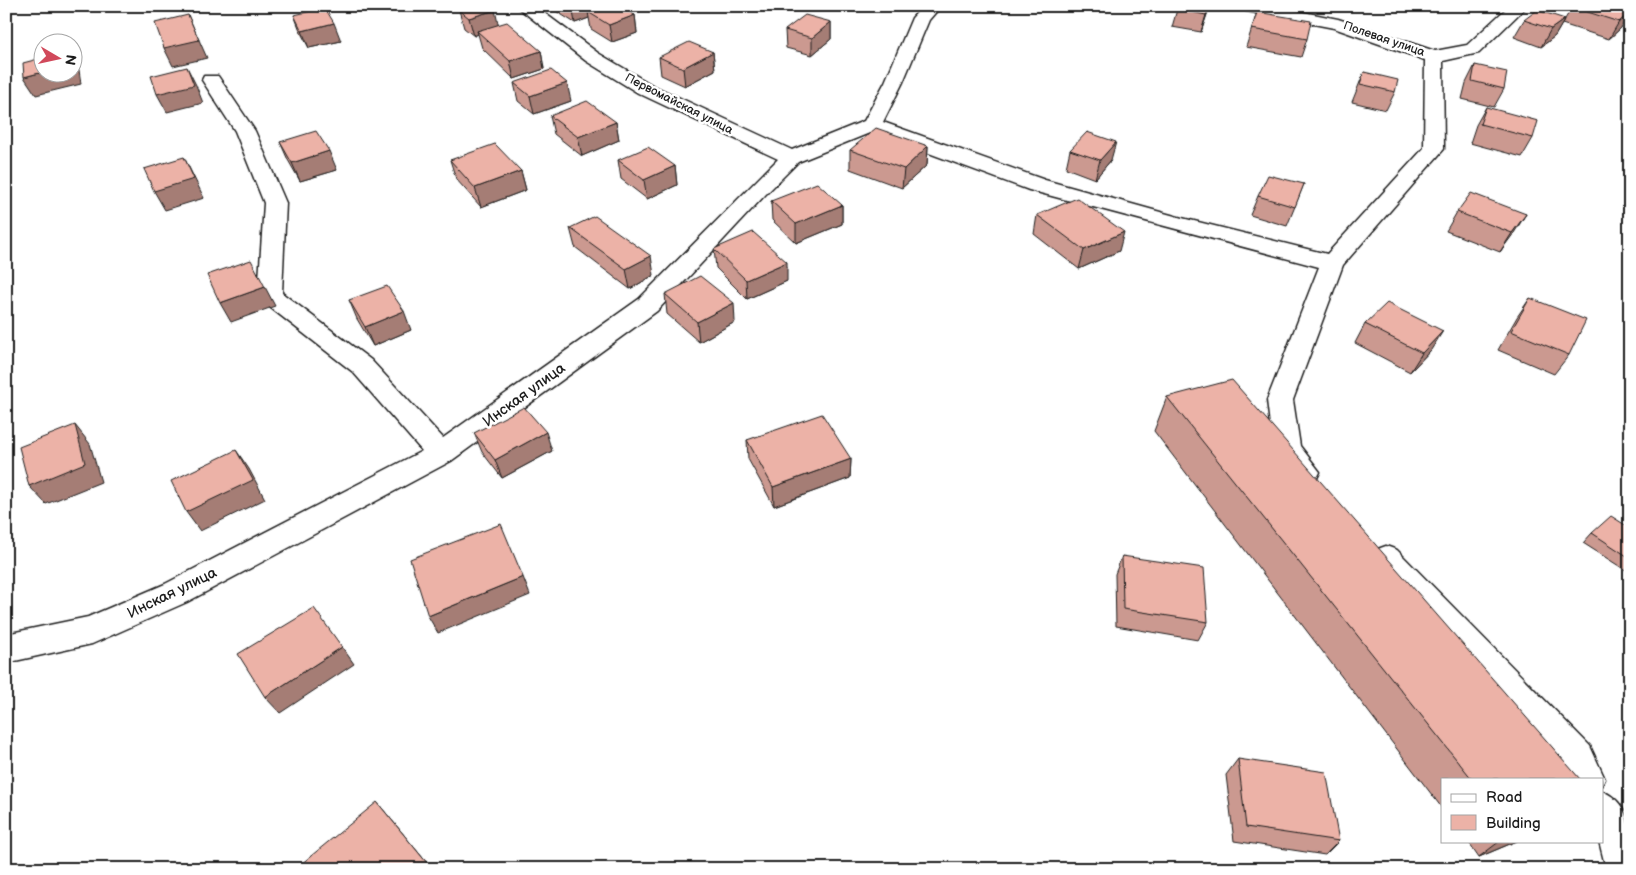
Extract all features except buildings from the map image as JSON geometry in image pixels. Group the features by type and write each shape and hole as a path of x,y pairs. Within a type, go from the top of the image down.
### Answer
{"street":[{"name":"Первомайская улица","path":"524,6 592,57 645,89 791,158"},
{"path":"933,6 921,18 894,82 872,125 1037,185 1174,223 1332,263"},
{"name":"Полевая улица","path":"1246,6 1338,24 1434,56"},
{"path":"1324,493 1287,449 1280,400 1332,263 1434,149 1434,56 1473,49 1519,6"},
{"path":"211,80 245,131 275,203 270,296 362,366 441,454"},
{"name":"Инская улица","path":"6,649 92,630 167,597 441,454 648,305 791,158 872,125"},
{"path":"1371,543 1577,758 1587,778"},
{"path":"1604,813 1620,844 1625,869"}]}
